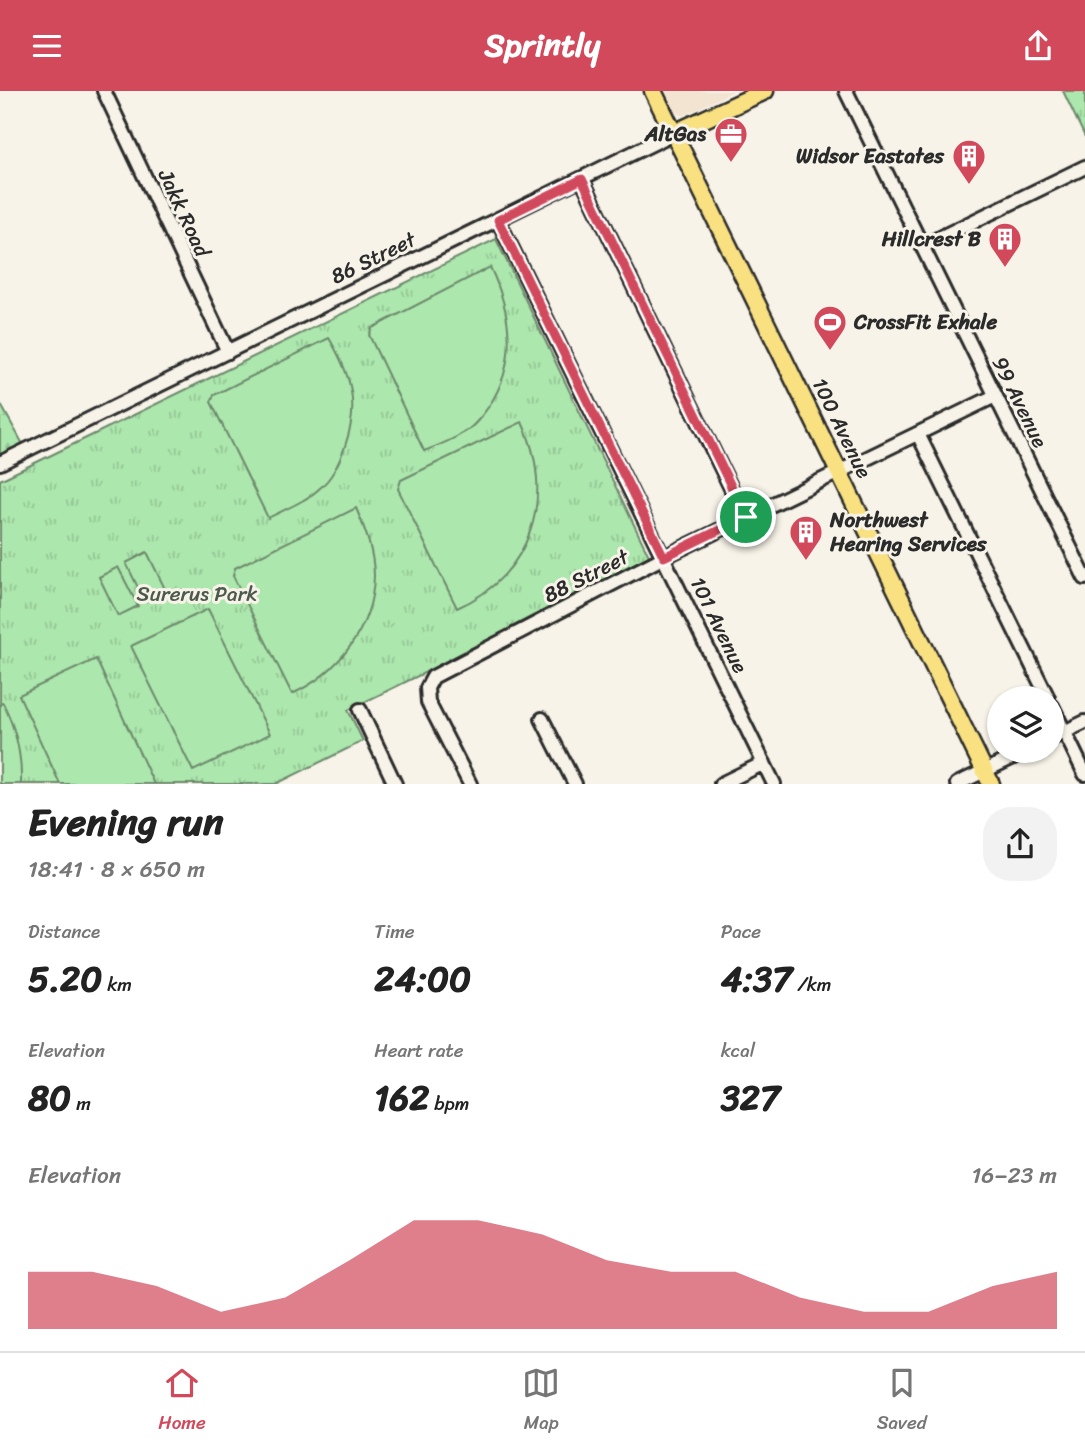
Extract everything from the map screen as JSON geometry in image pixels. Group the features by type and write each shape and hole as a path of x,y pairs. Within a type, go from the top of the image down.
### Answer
{"main road":[{"name":"100 Avenue","path":"653,91 988,777"},
{"name":"86 Street","path":"674,133 765,91"}],"street":[{"name":"Jakk Road","path":"104,91 228,352"},
{"name":"99 Avenue","path":"846,91 1085,578"},
{"name":"86 Street","path":"0,463 674,133"},
{"path":"923,246 1085,167"},
{"path":"582,179 746,517"},
{"name":"101 Avenue","path":"498,220 774,784"},
{"name":"88 Street","path":"470,784 428,702 427,688 433,677 664,557 995,396"},
{"path":"918,434 1042,686"},
{"path":"360,711 395,784"},
{"path":"542,719 575,784"},
{"path":"1085,722 1065,732 1085,774"},
{"path":"721,784 764,763"},
{"path":"957,784 988,777 1008,763"}],"shaded area":[{"path":"665,91 734,91 683,116 674,110"}],"green space":[{"path":"1063,91 1085,91 1085,137"},
{"name":"Surerus Park","path":"496,239 652,562 348,710 363,741 276,784 0,784 0,480"},
{"path":"490,267 503,302 509,338 508,355 498,390 481,417 467,431 424,451 369,335 372,328"},
{"path":"329,338 343,365 351,390 352,417 345,446 335,469 320,488 268,518 211,402 214,395"},
{"path":"0,403 24,446 0,458"},
{"path":"522,422 532,449 537,477 531,530 520,554 504,575 483,593 457,608 398,489 401,480"},
{"path":"356,508 374,567 372,595 367,613 360,631 338,661 309,685 292,694 233,576 235,568"},
{"path":"147,552 166,591 145,602 126,563"},
{"path":"118,567 138,606 118,616 99,577"},
{"path":"208,609 270,734 193,771 131,646"},
{"path":"96,659 154,784 60,784 19,695"},
{"path":"3,703 17,742 21,784 0,784 0,704"}],"place":[{"name":"AltGas","path":"731,164"},
{"name":"Widsor Eastates","path":"969,186"},
{"name":"Hillcrest B","path":"1005,269"},
{"name":"CrossFit Exhale","path":"830,352"},
{"name":"Northwest Hearing Services","path":"806,562"}],"route":[{"path":"582,179 746,517 664,557 498,220 582,179"}]}
